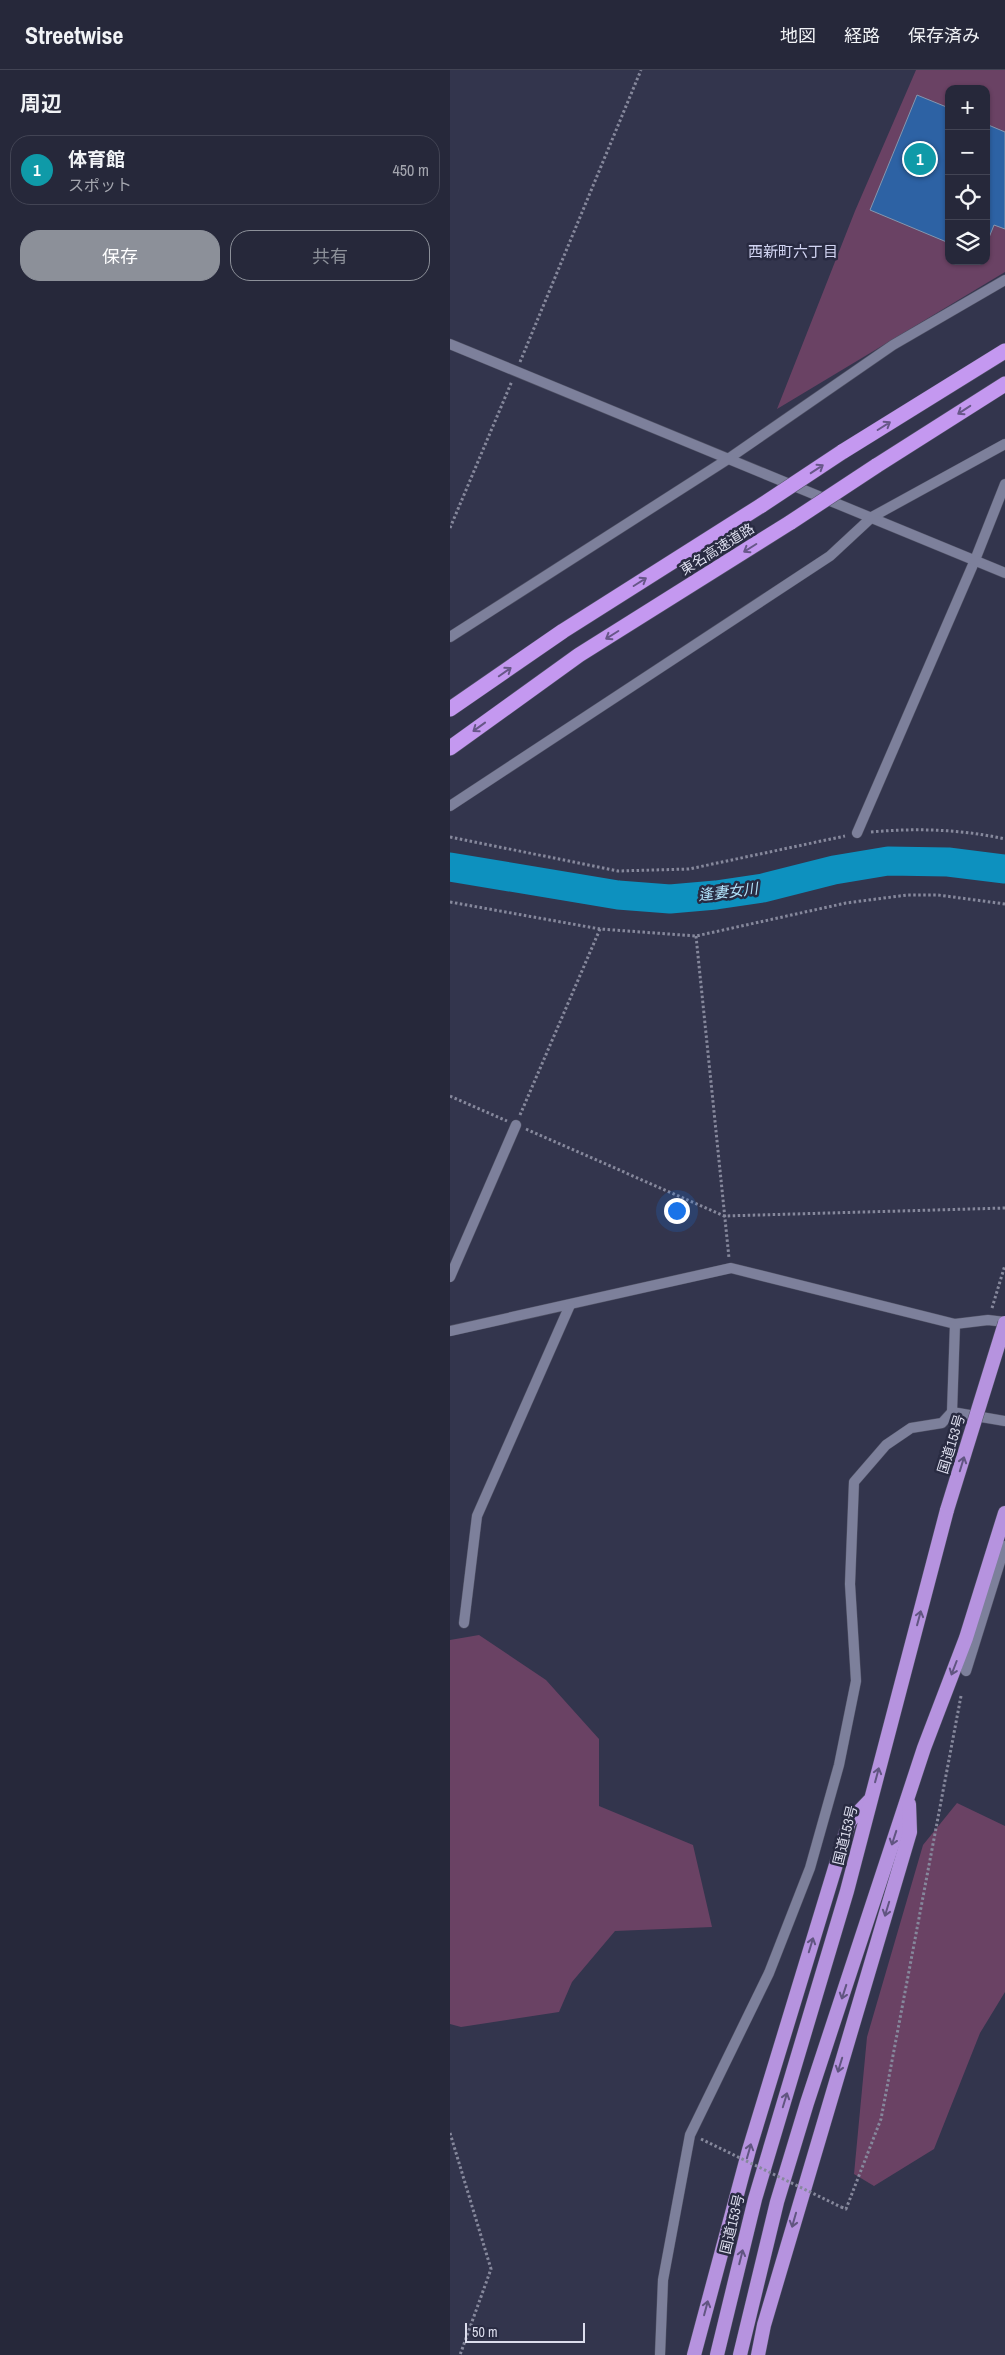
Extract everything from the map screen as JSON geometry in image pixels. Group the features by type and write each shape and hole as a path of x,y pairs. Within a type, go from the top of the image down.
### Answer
{"highway":[{"name":"東名高速道路","path":"450,709 563,631 842,452 1005,351"},
{"name":"東名高速道路","path":"450,748 579,655 791,522 1005,384"},
{"name":"国道153号","path":"717,2355 755,2199 847,1891 948,1510 1005,1323"},
{"path":"740,2355 777,2202 807,2104 924,1748 966,1638 1004,1518"},
{"path":"758,2355 764,2325 818,2138 910,1832 909,1794"},
{"path":"694,2355 749,2150 849,1822 870,1800"}],"street":[{"path":"450,637 728,458 893,345 1005,280"},
{"path":"450,344 1005,573"},
{"path":"450,806 830,556 872,517 1005,444"},
{"path":"857,833 975,560 1005,484"},
{"path":"450,1277 516,1125"},
{"path":"451,1330 731,1268 955,1324 988,1320 1005,1323"},
{"path":"464,1623 477,1516 570,1305"},
{"path":"660,2355 663,2280 690,2135 769,1974 810,1868 839,1765 856,1680 850,1584 851,1517 854,1482 886,1445 911,1428 942,1423 952,1412 955,1324"},
{"path":"952,1412 1005,1422"},
{"path":"966,1671 1005,1546"}],"path":[{"path":"450,528 641,70"},
{"path":"450,837 555,860 618,870 689,869 857,833 910,829 971,832 1005,838"},
{"path":"450,902 600,929 696,936 846,903 907,895 938,895 1005,904"},
{"path":"516,1125 600,929"},
{"path":"696,936 724,1216 731,1268"},
{"path":"450,1096 724,1216 1005,1208"},
{"path":"988,1320 1005,1265"},
{"path":"701,2139 846,2209 882,2119 966,1671"},
{"path":"450,2133 491,2269 460,2355"}],"shaded area":[{"path":"916,70 1005,70 1005,272 777,409 855,211"},
{"path":"479,1635 546,1680 599,1739 599,1806 693,1845 712,1927 615,1931 572,1982 559,2012 461,2027 450,2024 450,1640"},
{"path":"957,1803 1005,1826 1005,1992 980,2033 934,2149 874,2186 854,2174 867,2037 923,1845"}],"building":[{"path":"917,95 945,106 945,241 870,210"},
{"path":"990,126 1005,132 1005,229 994,225 990,235"}],"waterway":[{"name":"逢妻女川","path":"450,867 618,895 670,899 763,888 834,870 888,861 948,862 1005,869"}],"place":[{"name":"体育館","path":"920,159"}],"district":[{"name":"西新町六丁目","path":"793,252"}]}
